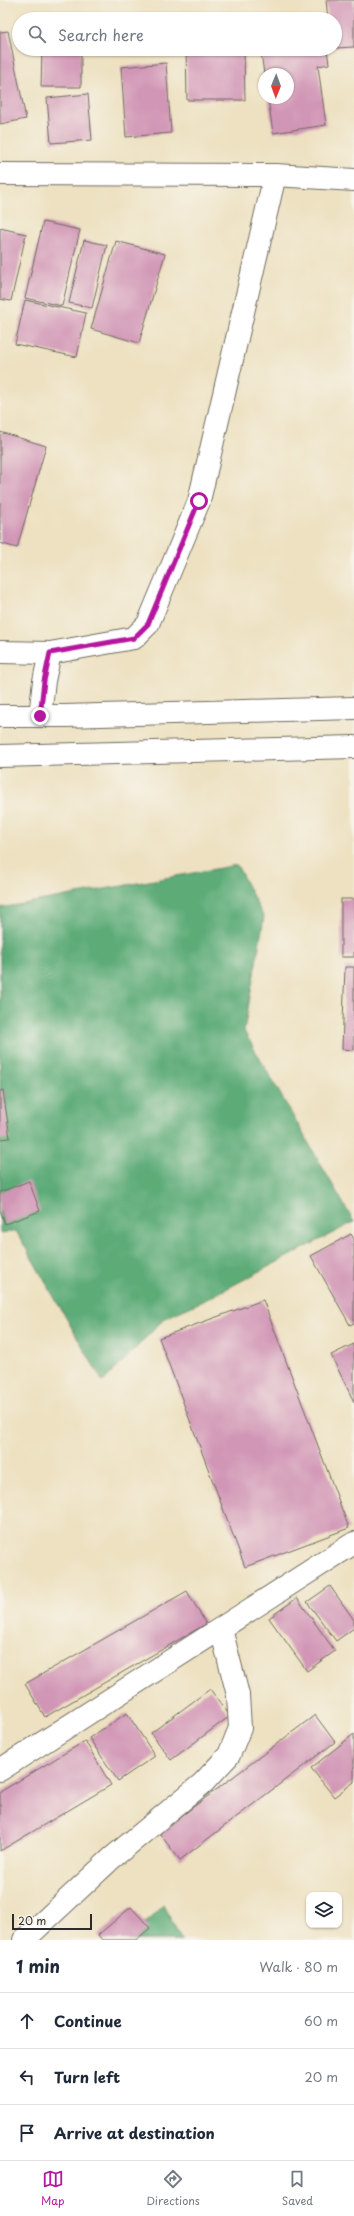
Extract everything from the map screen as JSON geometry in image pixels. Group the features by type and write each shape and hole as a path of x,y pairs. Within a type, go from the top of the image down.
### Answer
{"main road":[{"path":"0,174 275,175 354,180"},
{"path":"0,652 50,653 134,638 148,624 199,501 275,175"},
{"path":"40,716 44,681 50,653"},
{"path":"0,716 354,708"},
{"path":"0,756 354,747"},
{"path":"0,1770 354,1543"},
{"path":"24,1940 112,1858 203,1783 230,1755 240,1728 238,1695 221,1629"}],"green space":[{"path":"237,865 264,918 244,1031 354,1222 205,1300 165,1318 103,1382 16,1231 0,1233 0,908"},
{"path":"163,1905 182,1940 128,1940"}],"building":[{"path":"326,0 354,0 354,47 342,48 342,12 327,12"},
{"path":"8,31 26,119 0,124 0,32"},
{"path":"42,56 81,56 81,87 41,87"},
{"path":"186,56 244,56 245,100 187,100"},
{"path":"262,56 328,56 329,64 318,66 326,125 273,133 269,104 294,104 294,68 263,68"},
{"path":"166,63 171,133 126,137 121,67"},
{"path":"88,94 92,140 51,143 47,98"},
{"path":"43,222 80,230 62,306 25,298"},
{"path":"0,228 26,234 11,301 0,299"},
{"path":"84,240 107,245 92,308 69,303"},
{"path":"116,241 165,254 139,343 91,329"},
{"path":"25,300 86,313 77,357 15,344"},
{"path":"0,432 46,446 17,548 0,543"},
{"path":"341,899 354,899 354,957 341,957"},
{"path":"345,967 354,967 354,1050 342,1049"},
{"path":"3,1090 10,1138 0,1139 0,1091"},
{"path":"29,1181 40,1211 5,1224 0,1210 0,1192"},
{"path":"351,1234 354,1239 354,1323 350,1325 311,1256"},
{"path":"263,1300 349,1528 245,1567 159,1338"},
{"path":"354,1344 354,1402 331,1355"},
{"path":"330,1586 354,1620 354,1628 336,1641 307,1602"},
{"path":"187,1591 206,1624 45,1717 25,1684"},
{"path":"297,1598 335,1651 307,1671 269,1618"},
{"path":"210,1689 230,1716 171,1760 151,1733"},
{"path":"127,1713 155,1756 118,1781 89,1738"},
{"path":"315,1715 335,1742 180,1860 159,1833"},
{"path":"354,1734 354,1782 334,1797 311,1768"},
{"path":"85,1741 111,1785 0,1851 0,1792"},
{"path":"131,1907 150,1928 136,1940 102,1940 98,1935"}],"route":[{"path":"40,716 44,681 50,653 134,638 148,624 199,501"}]}
